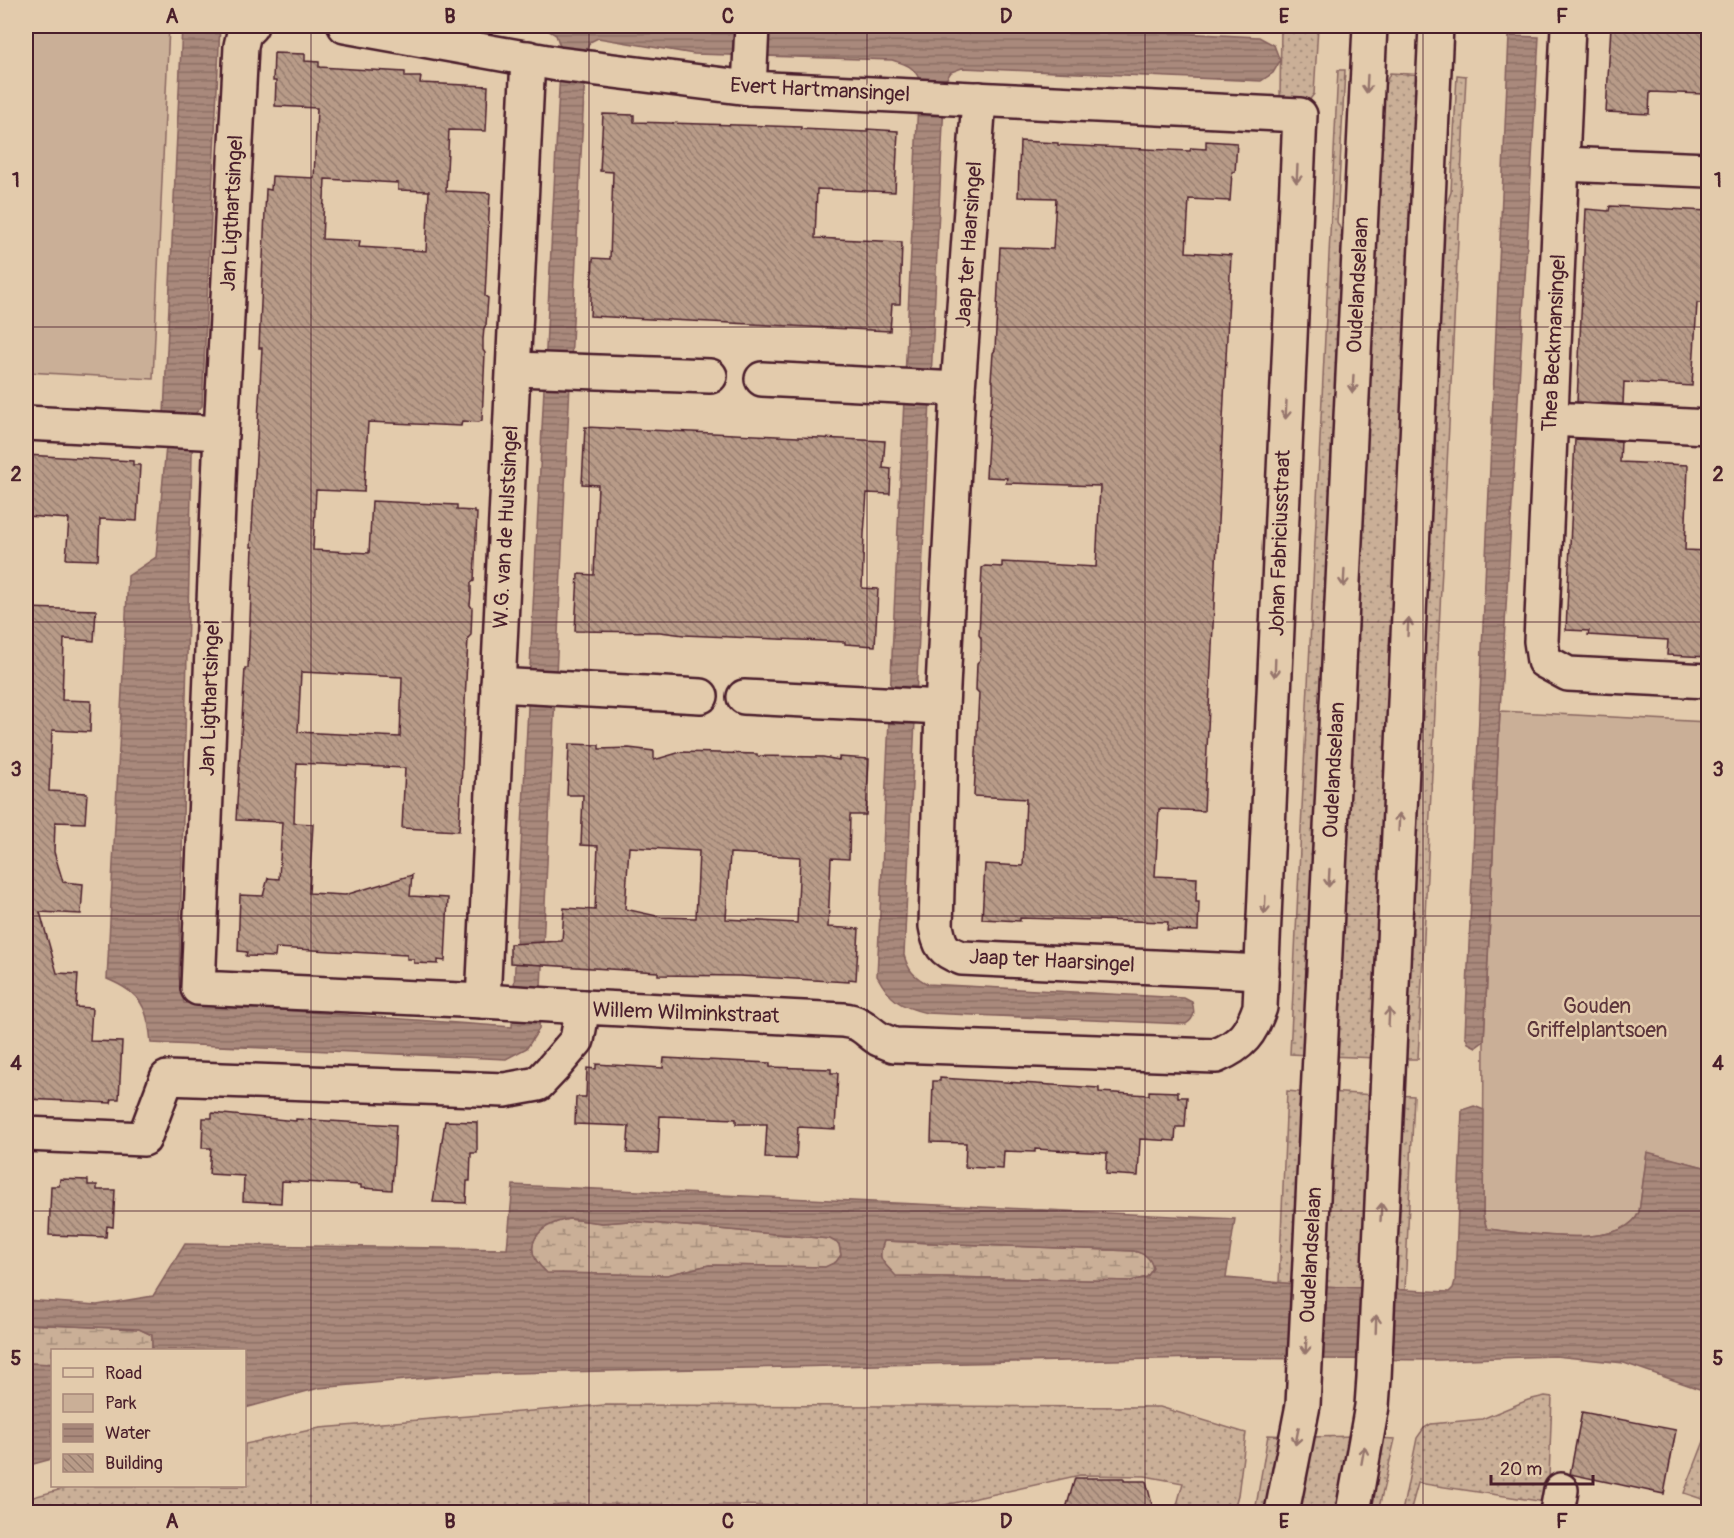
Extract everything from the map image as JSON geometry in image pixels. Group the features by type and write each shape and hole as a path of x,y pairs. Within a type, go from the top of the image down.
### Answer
{"street":[{"name":"Jan Ligthartsingel","path":"251,26 244,33 241,46 193,431 198,988 583,1008"},
{"name":"Evert Hartmansingel","path":"345,26 558,63 750,74 931,96 1300,115"},
{"path":"750,74 752,26"},
{"name":"Oudelandselaan","path":"1282,1512 1303,1405 1305,1378 1370,26"},
{"path":"1353,1512 1372,1406 1374,1378 1436,26"},
{"name":"Thea Beckmansingel","path":"1568,26 1541,641 1544,661 1568,674 1708,681"},
{"name":"W.G. van de Hulstsingel","path":"512,1003 558,63"},
{"name":"Jaap ter Haarsingel","path":"979,99 931,388 916,705 939,942 947,952 962,958 1262,972"},
{"name":"Johan Fabriciusstraat","path":"1262,972 1300,115"},
{"path":"1562,164 1708,170"},
{"path":"544,370 710,376"},
{"path":"762,379 931,388"},
{"path":"1551,419 1708,427"},
{"path":"26,423 193,431"},
{"path":"528,686 701,696"},
{"path":"744,697 916,705"},
{"name":"Willem Wilminkstraat","path":"26,1134 144,1139 167,1078 505,1090 538,1084 577,1040 583,1008 853,1021 865,1027 879,1039 894,1045 1216,1056 1245,1038 1253,1026 1260,1007 1262,972"}],"green space":[{"path":"26,26 169,26 153,379 26,372"},
{"path":"1281,26 1318,26 1314,94 1308,102 1280,100"},
{"path":"1338,70 1345,70 1337,222 1350,248 1310,1055 1290,1054"},
{"path":"1390,73 1427,75 1377,1058 1329,1056 1376,107"},
{"path":"1457,75 1466,76 1418,1059 1397,1059 1435,237 1451,192"},
{"name":"Gouden Griffelplantsoen","path":"1500,711 1708,722 1708,1168 1647,1153 1639,1212 1629,1224 1613,1232 1593,1236 1570,1237 1487,1229 1483,1216 1484,1041"},
{"path":"1287,1091 1307,1093 1298,1284 1279,1283"},
{"path":"1326,1092 1375,1095 1366,1288 1320,1286"},
{"path":"1394,1095 1414,1096 1405,1290 1386,1289"},
{"path":"569,1219 602,1223 629,1221 830,1239 839,1244 841,1255 836,1262 826,1267 709,1265 667,1275 547,1273 534,1254 535,1238 548,1226"},
{"path":"884,1241 1134,1251 1146,1256 1153,1268 1147,1277 1131,1281 895,1276 882,1261"},
{"path":"26,1324 139,1329 152,1335 152,1349 51,1349 51,1364 26,1363"},
{"path":"1545,1396 1552,1397 1549,1478 1545,1502 1418,1483 1410,1512 1402,1512 1417,1438 1424,1428 1431,1424 1482,1419 1528,1400"},
{"path":"605,1405 1160,1407 1246,1433 1238,1495 1233,1512 1175,1512 1183,1483 1145,1476 1080,1475 936,1507 583,1504 440,1512 26,1512 26,1499 69,1487 246,1487 246,1444 320,1428"},
{"path":"1708,1431 1708,1501 1684,1493"},
{"path":"1268,1435 1290,1436 1273,1512 1255,1512"},
{"path":"1356,1436 1338,1512 1291,1512 1309,1437"},
{"path":"1376,1438 1395,1439 1378,1512 1358,1512"}],"water":[{"path":"182,26 220,26 202,406 193,416 179,977 184,1003 512,1027 561,49 556,35 546,29 528,26 1041,26 1259,37 1274,45 1280,61 1273,73 1261,81 962,68 951,72 945,81 904,955 912,972 928,984 1184,998 1192,1002 1193,1006 1194,1014 1189,1022 1186,1024 927,1013 903,1005 891,997 877,976 919,79 917,75 908,66 892,60 694,54 598,38 590,42 586,51 539,1029 527,1048 506,1059 151,1043 148,1020 141,1003 128,990 107,979 128,576 156,557 166,446 164,414"},
{"path":"1509,36 1539,37 1500,711 1484,1041 1476,1047 1468,1043 1465,1035"},
{"path":"1474,1106 1484,1110 1483,1216 1487,1229 1570,1237 1613,1232 1629,1224 1639,1212 1647,1152 1708,1168 1708,1392 1624,1363 1555,1356 1439,1360 1201,1358 469,1374 319,1388 246,1408 246,1349 152,1349 152,1335 139,1329 26,1324 26,1300 97,1305 153,1296 185,1244 507,1249 513,1185 1235,1219 1226,1278 1320,1286 1449,1292 1455,1281 1462,1110","holes":["569,1219 602,1223 629,1221 830,1239 839,1244 841,1255 836,1262 825,1267 709,1265 667,1275 547,1273 538,1263 533,1246 535,1238 548,1226","884,1241 1134,1251 1146,1256 1153,1268 1147,1277 1131,1281 896,1276 884,1264 881,1257"]},
{"path":"26,1363 51,1364 51,1459 26,1466"}],"building":[{"path":"1611,26 1708,26 1704,94 1650,92 1649,114 1606,112"},
{"path":"274,53 305,54 305,61 319,62 319,67 405,72 405,77 421,77 420,83 488,86 486,131 449,130 446,191 490,193 485,296 488,298 483,339 485,353 482,420 479,422 462,421 461,426 368,422 364,492 316,490 313,550 369,553 372,501 457,505 457,510 477,513 474,581 471,583 471,635 468,638 459,831 402,828 405,768 297,763 295,793 294,823 313,824 309,893 345,895 412,875 410,896 448,898 445,961 438,960 438,964 414,963 414,959 407,959 407,955 276,948 275,957 246,956 247,952 238,951 240,895 263,896 268,878 279,879 282,822 236,820 245,668 248,668 253,547 251,547 262,348 259,348 266,189 271,190 272,176 314,178 317,108 275,106 276,81 273,81","holes":["325,179 398,183 398,190 429,191 426,251 359,247 360,241 322,239","301,672 402,677 400,737 298,732"]},
{"path":"603,114 634,115 634,122 801,127 801,129 867,132 867,129 898,131 895,192 817,189 815,238 902,242 900,304 892,304 890,331 590,316 593,258 610,259 613,172 600,171"},
{"path":"1020,141 1190,151 1191,148 1206,149 1206,141 1237,143 1230,201 1189,199 1186,252 1231,255 1204,811 1159,809 1155,876 1197,878 1198,931 1167,930 1168,922 982,919 985,864 1023,866 1026,799 974,796 979,693 976,690 977,663 980,660 981,649 979,635 982,568 985,566 1002,567 1002,562 1096,567 1100,486 1006,483 1007,478 986,477 990,408 993,394 991,380 995,350 1000,247 1053,249 1056,198 1018,197"},
{"path":"1610,206 1708,211 1708,303 1697,303 1692,386 1624,382 1623,404 1577,402 1586,209 1609,211"},
{"path":"585,427 885,441 883,468 891,469 890,494 867,493 864,534 862,588 878,589 875,646 845,644 845,642 660,632 575,631 578,574 594,575 598,485 582,484"},
{"path":"1575,439 1621,441 1620,462 1688,465 1685,550 1708,551 1708,657 1667,655 1668,640 1588,635 1589,631 1566,630"},
{"path":"26,455 133,461 133,465 140,465 137,521 100,519 98,560 66,559 69,519 26,516"},
{"path":"26,608 96,610 94,641 64,639 62,700 91,701 90,732 52,730 49,791 87,793 85,823 55,822 54,852 63,882 83,884 81,914 40,912 57,973 78,974 76,1007 92,1008 90,1041 122,1042 119,1099 112,1099 111,1103 26,1099"},
{"path":"569,744 599,745 599,749 629,748 654,751 654,760 681,752 823,757 839,760 839,757 869,759 866,815 850,815 849,859 831,858 828,927 859,929 856,980 849,979 849,982 739,976 658,975 658,972 510,963 510,944 562,941 564,908 595,910 598,846 581,845 583,795 567,795","holes":["629,847 699,851 696,918 661,917 625,909","730,853 800,857 797,923 726,919"]},
{"path":"664,1058 770,1063 770,1067 831,1069 831,1073 838,1073 835,1129 798,1127 796,1159 765,1158 767,1124 736,1124 736,1119 660,1116 658,1154 627,1153 629,1126 575,1124 576,1097 586,1097 587,1068 596,1069 596,1064 663,1068"},
{"path":"940,1078 1099,1088 1099,1092 1149,1095 1149,1091 1178,1092 1178,1097 1187,1097 1185,1127 1176,1127 1175,1141 1140,1139 1138,1176 1106,1174 1107,1153 1035,1149 1035,1152 1004,1151 1003,1169 965,1167 966,1143 931,1142 933,1081 940,1081"},
{"path":"212,1113 296,1121 296,1119 396,1125 392,1190 361,1188 361,1185 282,1181 281,1203 243,1201 244,1176 209,1174 211,1148 202,1148 203,1118 212,1118"},
{"path":"445,1121 477,1122 477,1153 471,1153 466,1203 433,1202"},
{"path":"60,1179 88,1180 88,1185 97,1185 97,1190 115,1190 113,1227 107,1226 106,1237 49,1235 51,1186 59,1186"},
{"path":"1582,1412 1676,1430 1664,1494 1570,1474"},
{"path":"1075,1478 1124,1478 1124,1481 1146,1481 1154,1512 1065,1512"}]}
